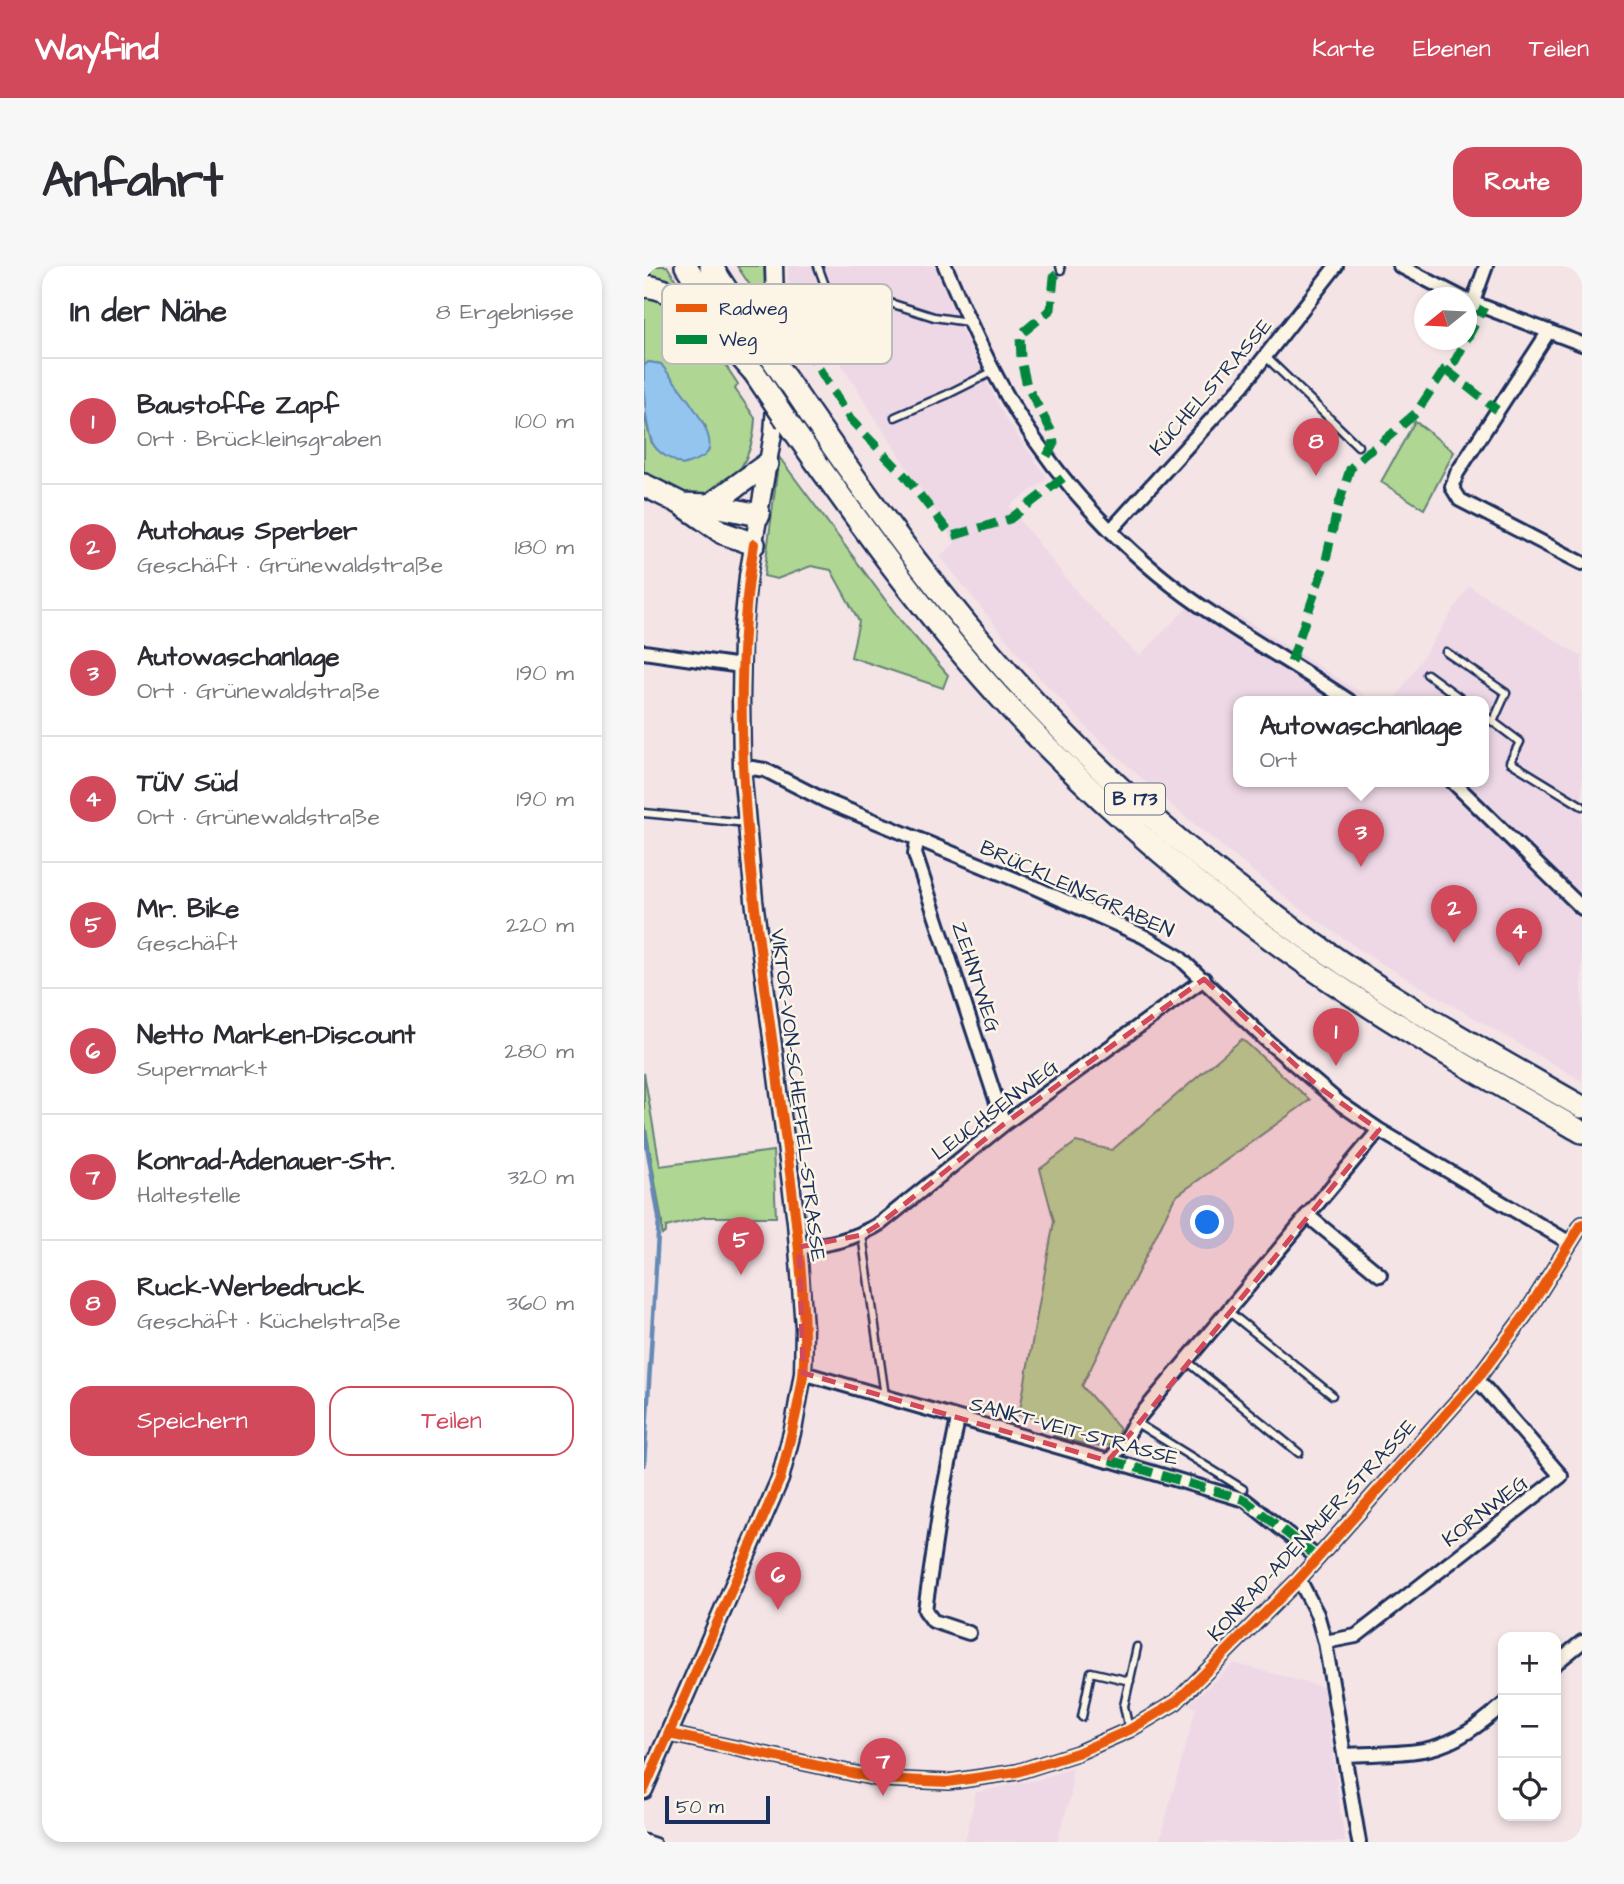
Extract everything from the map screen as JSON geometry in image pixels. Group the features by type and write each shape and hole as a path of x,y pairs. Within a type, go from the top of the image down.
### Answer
{"highway":[{"name":"B 173","path":"686,266 698,284"},
{"name":"B 173","path":"711,266 723,284"},
{"path":"644,286 662,289"},
{"path":"746,364 754,372"},
{"name":"B 173","path":"749,364 902,581 975,670 1049,749 1151,844 1271,939 1344,989 1582,1132"},
{"name":"B 173","path":"776,364 878,512 979,642 1063,732 1113,780 1227,878 1351,968 1430,1019 1582,1107"},
{"path":"710,505 767,464"},
{"path":"644,485 680,503 723,533 754,544"},
{"path":"680,503 710,505 759,515"}],"street":[{"name":"VIKTOR-VON-SCHEFFEL-STRASSE","path":"775,266 775,284"},
{"path":"945,266 994,371 1028,431 1063,478 1151,568 1213,615 1342,696"},
{"name":"KÜCHELSTRASSE","path":"1111,530 1242,386 1336,266"},
{"path":"1400,266 1441,287"},
{"path":"1474,287 1486,266"},
{"path":"1477,304 1582,344"},
{"path":"1549,331 1457,473 1452,487 1460,500 1582,563"},
{"name":"VIKTOR-VON-SCHEFFEL-STRASSE","path":"644,1790 780,1479 794,1425 803,1373 804,1327 799,1247 754,900 742,769 741,667 744,615 773,434 777,364"},
{"path":"644,652 741,667"},
{"name":"BRÜCKLEINSGRABEN","path":"742,769 765,770 826,801 917,841 1036,888 1143,936 1179,957 1320,1088 1379,1130 1570,1243"},
{"path":"1457,787 1582,908"},
{"name":"ZEHNTWEG","path":"917,841 915,854 1004,1124"},
{"name":"LEUCHSENWEG","path":"799,1247 832,1244 862,1235 881,1223 1004,1124 1204,979"},
{"path":"1110,1460 1135,1422 1379,1130"},
{"path":"1307,1215 1380,1275"},
{"name":"KONRAD-ADENAUER-STRASSE","path":"669,1734 880,1779 948,1782 1017,1772 1077,1754 1129,1730 1176,1702 1318,1558 1477,1379 1525,1315 1582,1224"},
{"name":"SANKT-VEIT-STRASSE","path":"803,1373 1245,1500 1318,1558"},
{"name":"KORNWEG","path":"1325,1642 1356,1636 1561,1476 1477,1379"},
{"path":"958,1419 940,1508 925,1610 933,1621 969,1633"},
{"path":"1299,1579 1317,1614 1325,1642 1359,1842"},
{"path":"1561,1659 1582,1642"},
{"path":"1345,1755 1426,1750 1443,1745 1463,1735 1498,1709"}],"lane":[{"path":"818,266 825,284"},
{"path":"892,304 934,317 969,322"},
{"path":"1265,356 1358,446"},
{"path":"895,417 994,371"},
{"path":"1446,652 1506,693 1493,722"},
{"path":"1427,674 1457,696"},
{"path":"1489,719 1520,742 1510,762 1582,806"},
{"path":"644,813 747,824"},
{"path":"862,1235 886,1398"},
{"path":"1228,1311 1332,1395"},
{"path":"1186,1360 1298,1453"},
{"path":"1135,1422 1243,1489"},
{"path":"1129,1730 1124,1706 1137,1647"},
{"path":"1082,1717 1091,1672 1129,1681"},
{"path":"644,1838 656,1842"}],"highlighted area":[{"path":"1204,979 1320,1088 1379,1130 1108,1461 803,1373 799,1247 862,1235 881,1223 1004,1124"}],"shaded area":[{"path":"788,266 935,266 962,331 1004,416 1048,479 1009,506 1082,598 1139,656 1200,595 1244,619 1366,696 1233,696 1233,787 1489,787 1489,696 1397,696 1469,586 1582,657 1582,1081 1372,958 1292,903 1171,805 1093,734 1022,659 940,556 955,543 841,364 892,364 892,284 790,284"},
{"path":"1234,1663 1323,1687 1345,1842 1159,1842 1196,1708 1189,1704"},
{"path":"1072,1768 1071,1795 1057,1842 965,1842 976,1792 1036,1780"}],"green space":[{"path":"644,266 667,266 677,282 665,284 644,279"},
{"path":"737,266 764,266 765,284 749,284"},
{"path":"652,294 662,299 662,364 725,364 738,384 735,389 755,418 751,444 741,468 724,486 712,492 685,494 644,472 644,415 652,444 706,427 661,364 649,362 644,366 644,295"},
{"path":"1415,421 1454,452 1424,509 1381,482"},
{"path":"779,457 901,621 948,675 943,688 851,657 859,621 831,570 811,566 777,579 764,576"},
{"path":"1242,1039 1310,1100 1175,1197 1082,1386 1120,1429 1114,1441 1106,1446 1099,1446 1054,1436 1054,1422 1019,1415 1054,1221 1040,1169 1076,1142 1112,1150"},
{"path":"644,1073 660,1166 773,1151 776,1217 704,1217 666,1227 666,1232 662,1235 644,1117"}],"water":[{"path":"648,362 661,364 702,421 710,444 707,453 702,457 682,465 654,446 647,424 645,405 644,366"}],"waterway":[{"path":"644,1128 659,1218 644,1465"}],"marked path":[{"path":"1047,456 1054,443 1052,432 1027,386 1021,360 1020,335 1051,309 1054,277 1061,270"},
{"path":"1291,662 1326,560 1337,510 1350,469 1416,413 1445,369 1455,361 1484,307"},
{"path":"816,364 850,419 905,476 952,536 1010,519 1063,478"},
{"path":"1445,369 1497,410"},
{"path":"1110,1460 1245,1500 1318,1558"}],"cycle path":[{"path":"644,1790 780,1479 803,1376 804,1319 797,1233 759,943 742,743 746,610 754,544"},
{"path":"669,1734 880,1779 948,1782 1017,1772 1077,1753 1129,1730 1176,1702 1299,1579 1477,1379 1525,1315 1582,1224"}],"place":[{"name":"Ruck-Werbedruck","path":"1316,476"},
{"name":"Autowaschanlage","path":"1361,867"},
{"name":"Autohaus Sperber","path":"1454,943"},
{"name":"TÜV Süd","path":"1519,966"},
{"name":"Baustoffe Zapf","path":"1336,1066"},
{"name":"Mr. Bike","path":"741,1275"},
{"name":"Netto Marken-Discount","path":"778,1610"},
{"name":"Konrad-Adenauer-Str.","path":"883,1796"}]}
